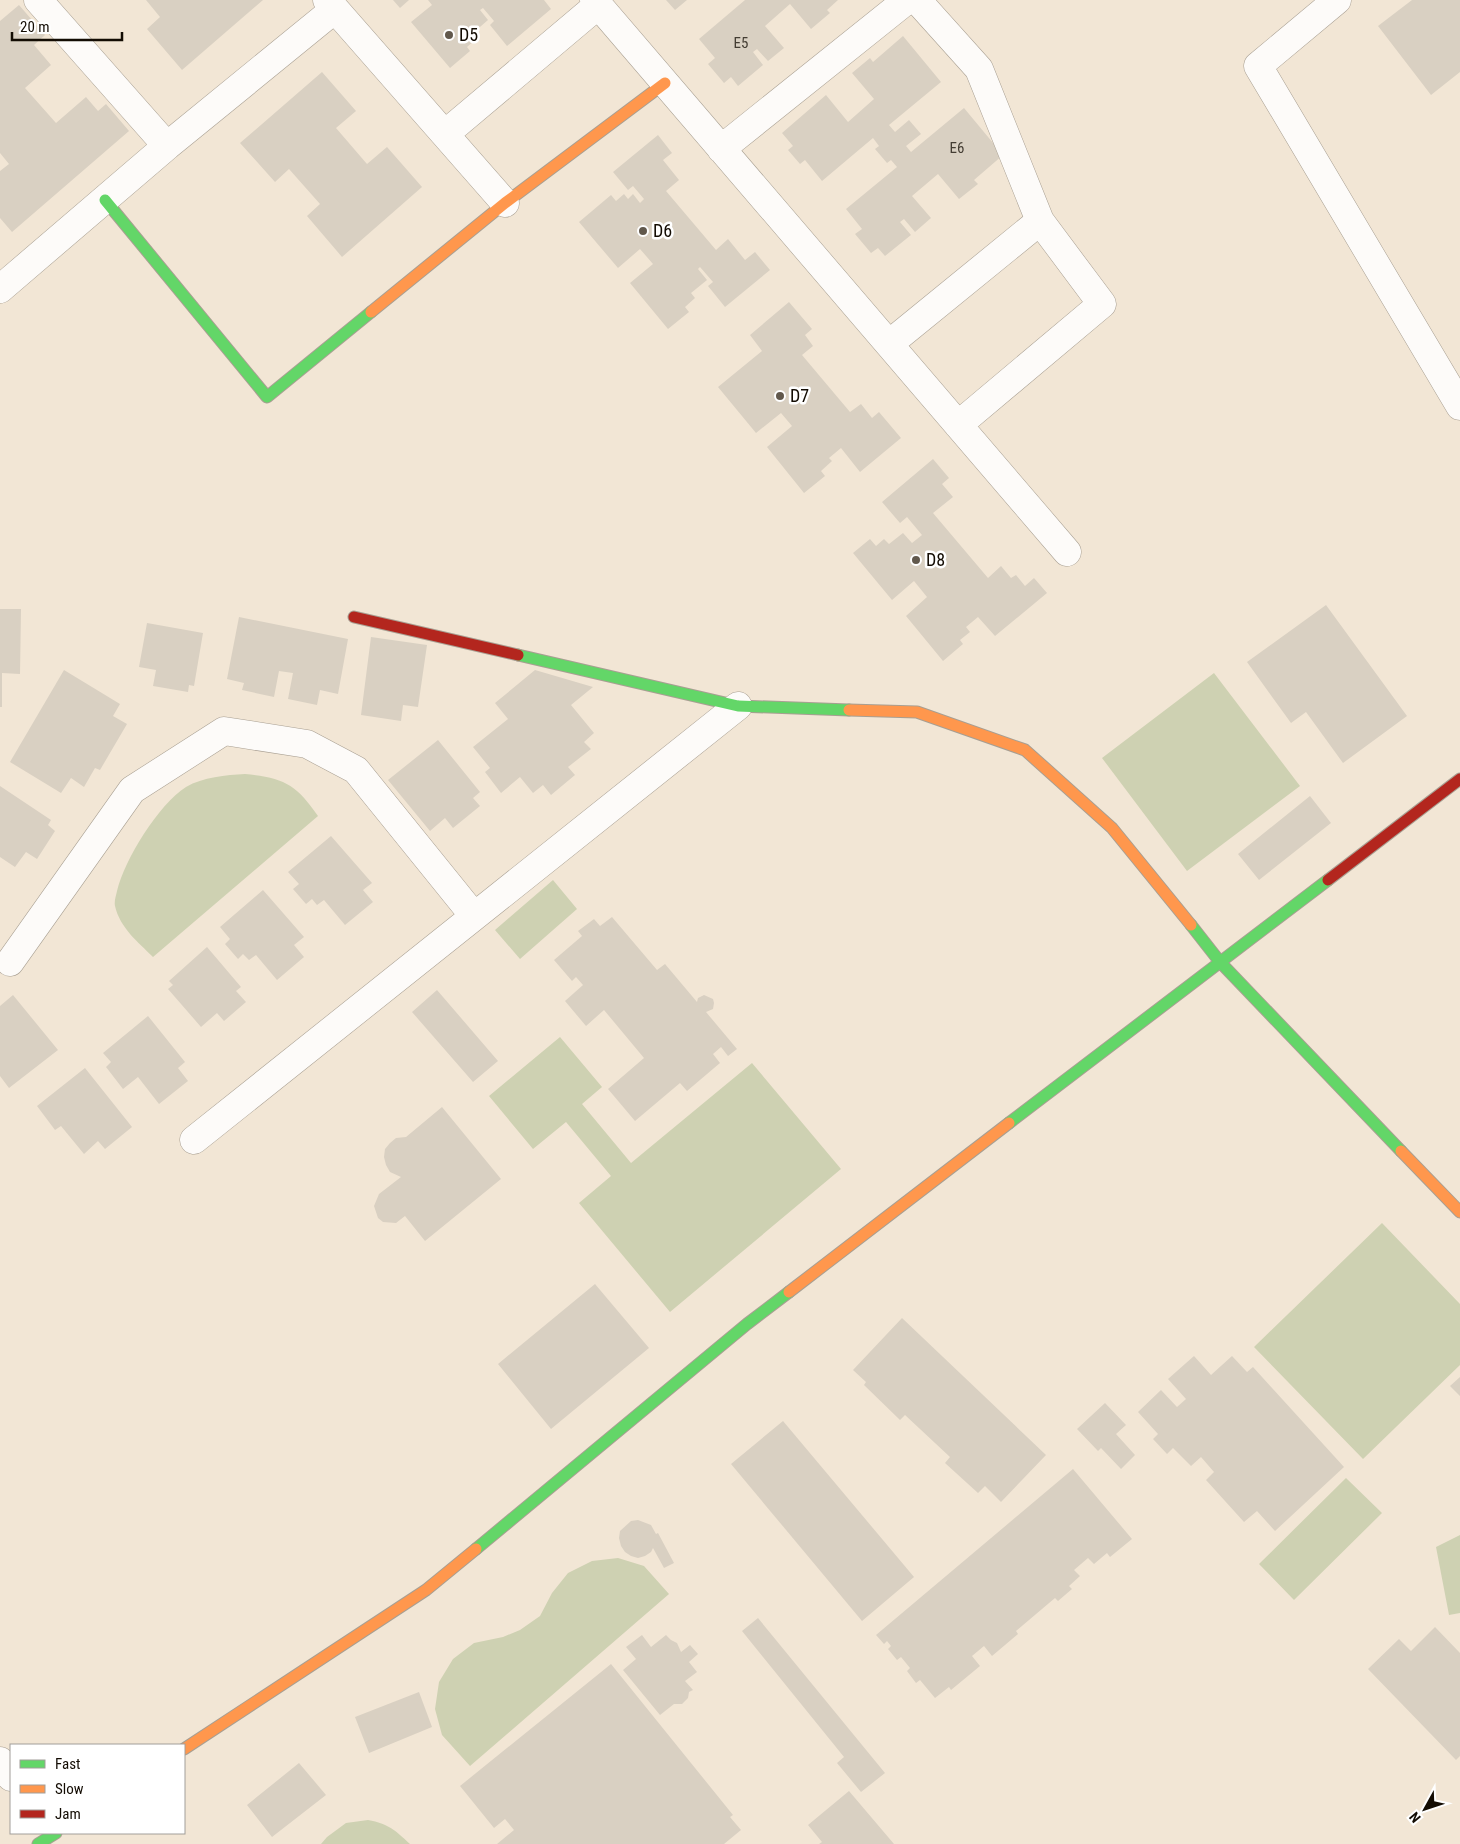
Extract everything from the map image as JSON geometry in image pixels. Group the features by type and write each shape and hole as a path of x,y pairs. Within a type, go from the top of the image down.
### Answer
{"street":[{"path":"38,0 167,146"},
{"path":"721,149 907,0"},
{"path":"917,0 979,69 1040,221 1102,304 958,425"},
{"path":"1337,0 1258,66 1460,406"},
{"path":"445,134 596,2 1067,552"},
{"path":"0,290 331,5 506,203"},
{"path":"105,200 268,397 506,203 665,83"},
{"path":"889,344 1040,221"},
{"path":"354,617 738,706 917,712 1025,750 1112,828 1220,962 1460,1212"},
{"path":"194,1140 738,706"},
{"path":"10,962 132,790 224,731 307,744 356,770 474,916"},
{"path":"185,1748 426,1590 747,1324 1460,779"},
{"path":"0,1761 10,1776"}],"green space":[{"path":"1214,673 1300,786 1187,871 1102,758"},
{"path":"245,774 270,778 288,784 303,796 318,816 153,957 125,928 117,914 115,900 127,864 154,819 175,795 186,787 207,779"},
{"path":"553,880 577,909 520,959 495,930"},
{"path":"560,1037 602,1087 582,1104 631,1163 752,1063 841,1169 670,1312 579,1203 611,1176 566,1122 533,1149 489,1096"},
{"path":"1382,1223 1460,1304 1460,1365 1363,1459 1254,1347"},
{"path":"1346,1478 1382,1513 1294,1600 1259,1564"},
{"path":"1460,1535 1460,1613 1449,1615 1436,1547"},
{"path":"618,1558 644,1566 669,1594 470,1766 442,1735 435,1709 439,1682 453,1659 474,1643 503,1637 520,1630 540,1616 552,1593 568,1573 592,1561"},
{"path":"368,1820 391,1828 410,1844 321,1844 327,1837 346,1823"}],"building":[{"path":"146,0 263,0 182,70 147,29 160,17"},
{"path":"393,0 409,0 400,8"},
{"name":"D5","path":"428,0 544,0 551,9 507,46 490,25 494,21 483,8 480,10 488,20 473,33 477,38 467,47 470,51 450,68 411,22 432,5"},
{"path":"666,0 687,0 675,10"},
{"path":"745,0 838,0 827,10 830,13 811,29 790,4 765,26 784,48 768,61 757,49 753,52 763,65 738,86 731,77 724,83 708,64 715,58 699,39"},
{"path":"1412,0 1460,0 1460,72 1431,95 1378,26"},
{"path":"19,5 45,35 34,45 51,65 25,88 56,123 86,97 98,111 106,104 129,131 12,232 0,218 0,171 9,164 0,153 0,21"},
{"path":"903,36 941,82 889,125 895,132 909,120 921,134 906,146 911,152 964,108 1003,155 974,180 978,184 959,199 938,174 912,196 931,218 915,232 904,219 900,222 911,235 885,256 878,248 871,253 855,234 862,229 846,209 897,167 891,160 887,163 875,149 879,146 873,138 822,181 805,160 800,164 788,150 793,146 782,133 826,95 848,122 874,99 852,73 870,58 873,62"},
{"path":"322,72 356,111 336,128 367,164 387,147 422,187 342,257 307,216 320,204 289,169 275,182 240,143"},
{"name":"D6","path":"658,135 672,153 663,160 679,180 666,191 716,250 728,239 745,260 755,252 770,270 725,307 708,286 713,282 700,267 698,269 707,280 691,293 695,298 685,307 689,312 668,329 630,283 653,264 640,249 618,268 579,222 611,195 616,201 624,194 628,199 633,194 640,203 644,199 633,186 628,190 613,172"},
{"name":"D7","path":"789,302 812,329 805,335 813,346 802,355 850,412 861,404 872,418 879,412 901,438 860,472 841,448 829,458 832,461 821,471 825,476 804,493 767,447 792,426 781,413 756,433 718,387 762,351 750,335"},
{"name":"D8","path":"933,459 949,478 942,484 953,497 933,513 988,578 1001,566 1011,578 1016,575 1025,586 1034,578 1047,593 995,636 978,617 966,627 970,632 960,640 963,644 943,661 906,616 927,597 914,581 892,600 853,553 870,539 876,546 884,539 889,544 903,533 912,543 922,535 907,517 900,523 882,502"},
{"path":"1326,605 1407,716 1343,763 1306,712 1291,723 1247,662"},
{"path":"0,609 21,609 20,674 2,673 2,707 0,707"},
{"path":"239,617 348,639 338,694 320,690 317,705 288,699 293,673 279,671 274,697 242,690 244,683 227,679"},
{"path":"147,623 203,633 194,686 189,685 188,692 153,686 156,670 139,667"},
{"path":"371,637 427,645 418,707 403,705 401,721 361,715"},
{"path":"64,670 120,704 113,716 127,724 100,770 95,768 84,787 71,778 61,793 10,762"},
{"path":"535,670 593,687 571,705 594,733 584,742 591,749 568,767 575,775 551,795 543,785 533,793 520,777 501,793 485,772 490,768 473,747 508,719 495,703"},
{"path":"438,740 480,792 473,798 480,806 453,828 445,818 430,831 388,780"},
{"path":"0,786 51,820 48,825 55,831 37,859 26,852 15,867 0,857"},
{"path":"1310,796 1331,823 1259,880 1238,854"},
{"path":"331,836 372,883 363,890 373,902 345,925 324,900 317,905 312,899 306,904 293,889 299,884 288,872"},
{"path":"263,890 304,937 294,945 304,957 277,980 256,955 249,960 243,954 238,959 225,944 230,939 220,927"},
{"path":"612,917 657,970 665,964 697,1002 698,998 704,995 713,999 713,1009 706,1012 737,1049 728,1056 721,1047 713,1054 720,1063 687,1091 680,1083 635,1121 608,1089 644,1058 604,1010 586,1026 565,1001 583,985 576,977 572,981 554,960 582,936 578,931 594,919 600,926"},
{"path":"207,947 241,987 236,991 246,1002 224,1021 217,1013 201,1027 168,989 173,985 169,981"},
{"path":"437,990 498,1061 473,1082 412,1012"},
{"path":"13,995 58,1050 9,1088 0,1076 0,1006"},
{"path":"148,1016 185,1062 178,1068 188,1081 159,1104 138,1077 123,1089 106,1067 111,1062 103,1053"},
{"path":"85,1068 132,1127 105,1149 98,1141 84,1154 61,1126 55,1130 37,1106"},
{"path":"442,1107 501,1179 425,1241 405,1216 396,1223 383,1222 378,1218 374,1206 379,1194 401,1177 390,1172 386,1165 385,1149 396,1138 406,1137"},
{"path":"595,1284 649,1348 551,1429 498,1364"},
{"path":"902,1318 1046,1455 1001,1502 985,1486 978,1493 945,1463 950,1457 905,1415 900,1420 864,1385 866,1382 853,1370"},
{"path":"1194,1356 1211,1375 1232,1356 1247,1372 1253,1367 1344,1467 1275,1531 1257,1511 1244,1522 1206,1480 1214,1472 1201,1457 1191,1466 1173,1448 1167,1454 1153,1439 1158,1434 1138,1412 1161,1390 1177,1407 1186,1399 1168,1379"},
{"path":"1460,1377 1460,1396 1450,1386"},
{"path":"1105,1403 1126,1425 1116,1434 1135,1455 1121,1469 1101,1448 1098,1451 1077,1429"},
{"path":"783,1421 914,1577 862,1621 731,1464"},
{"path":"1073,1469 1132,1539 1110,1557 1107,1553 1094,1564 1088,1558 1074,1570 1080,1576 1069,1586 1072,1589 1058,1601 1055,1598 1016,1631 1018,1634 992,1656 984,1646 972,1656 980,1666 951,1690 949,1687 935,1698 920,1680 916,1683 907,1671 910,1668 901,1657 897,1660 888,1649 891,1646 887,1641 884,1644 876,1635"},
{"path":"638,1520 651,1525 656,1534 658,1533 674,1563 664,1568 653,1548 645,1556 638,1558 625,1552 619,1538 620,1531 631,1521"},
{"path":"758,1618 885,1773 861,1792 837,1763 844,1757 742,1631"},
{"path":"1435,1627 1460,1653 1460,1756 1456,1760 1368,1669 1399,1639 1411,1651"},
{"path":"642,1635 651,1647 666,1635 677,1643 681,1652 690,1645 698,1654 689,1662 697,1672 685,1681 693,1690 689,1692 688,1698 682,1704 674,1704 660,1715 623,1670 636,1659 626,1647"},
{"path":"611,1664 733,1815 730,1817 741,1830 724,1844 497,1844 514,1830 505,1819 494,1828 460,1786"},
{"path":"419,1692 432,1727 369,1753 355,1717"},
{"path":"299,1763 326,1795 272,1837 247,1805"},
{"path":"849,1791 894,1844 819,1844 822,1842 808,1825"}],"traffic: fast":[{"path":"105,200 267,397 371,312"},
{"path":"518,655 738,706 849,710"},
{"path":"1009,1123 1328,880"},
{"path":"1191,925 1220,962 1401,1151"},
{"path":"476,1549 747,1324 789,1292"},
{"path":"38,1844 54,1834"}],"traffic: slow":[{"path":"371,312 505,203 665,83"},
{"path":"849,710 917,712 1025,750 1112,828 1191,925"},
{"path":"789,1292 1009,1123"},
{"path":"1401,1151 1460,1212"},
{"path":"185,1748 426,1590 476,1549"}],"traffic: jam":[{"path":"354,617 518,655"},
{"path":"1328,880 1460,779"}],"place":[{"name":"D5","path":"449,35"},
{"name":"D6","path":"643,231"},
{"name":"D7","path":"780,396"},
{"name":"D8","path":"916,560"}]}
